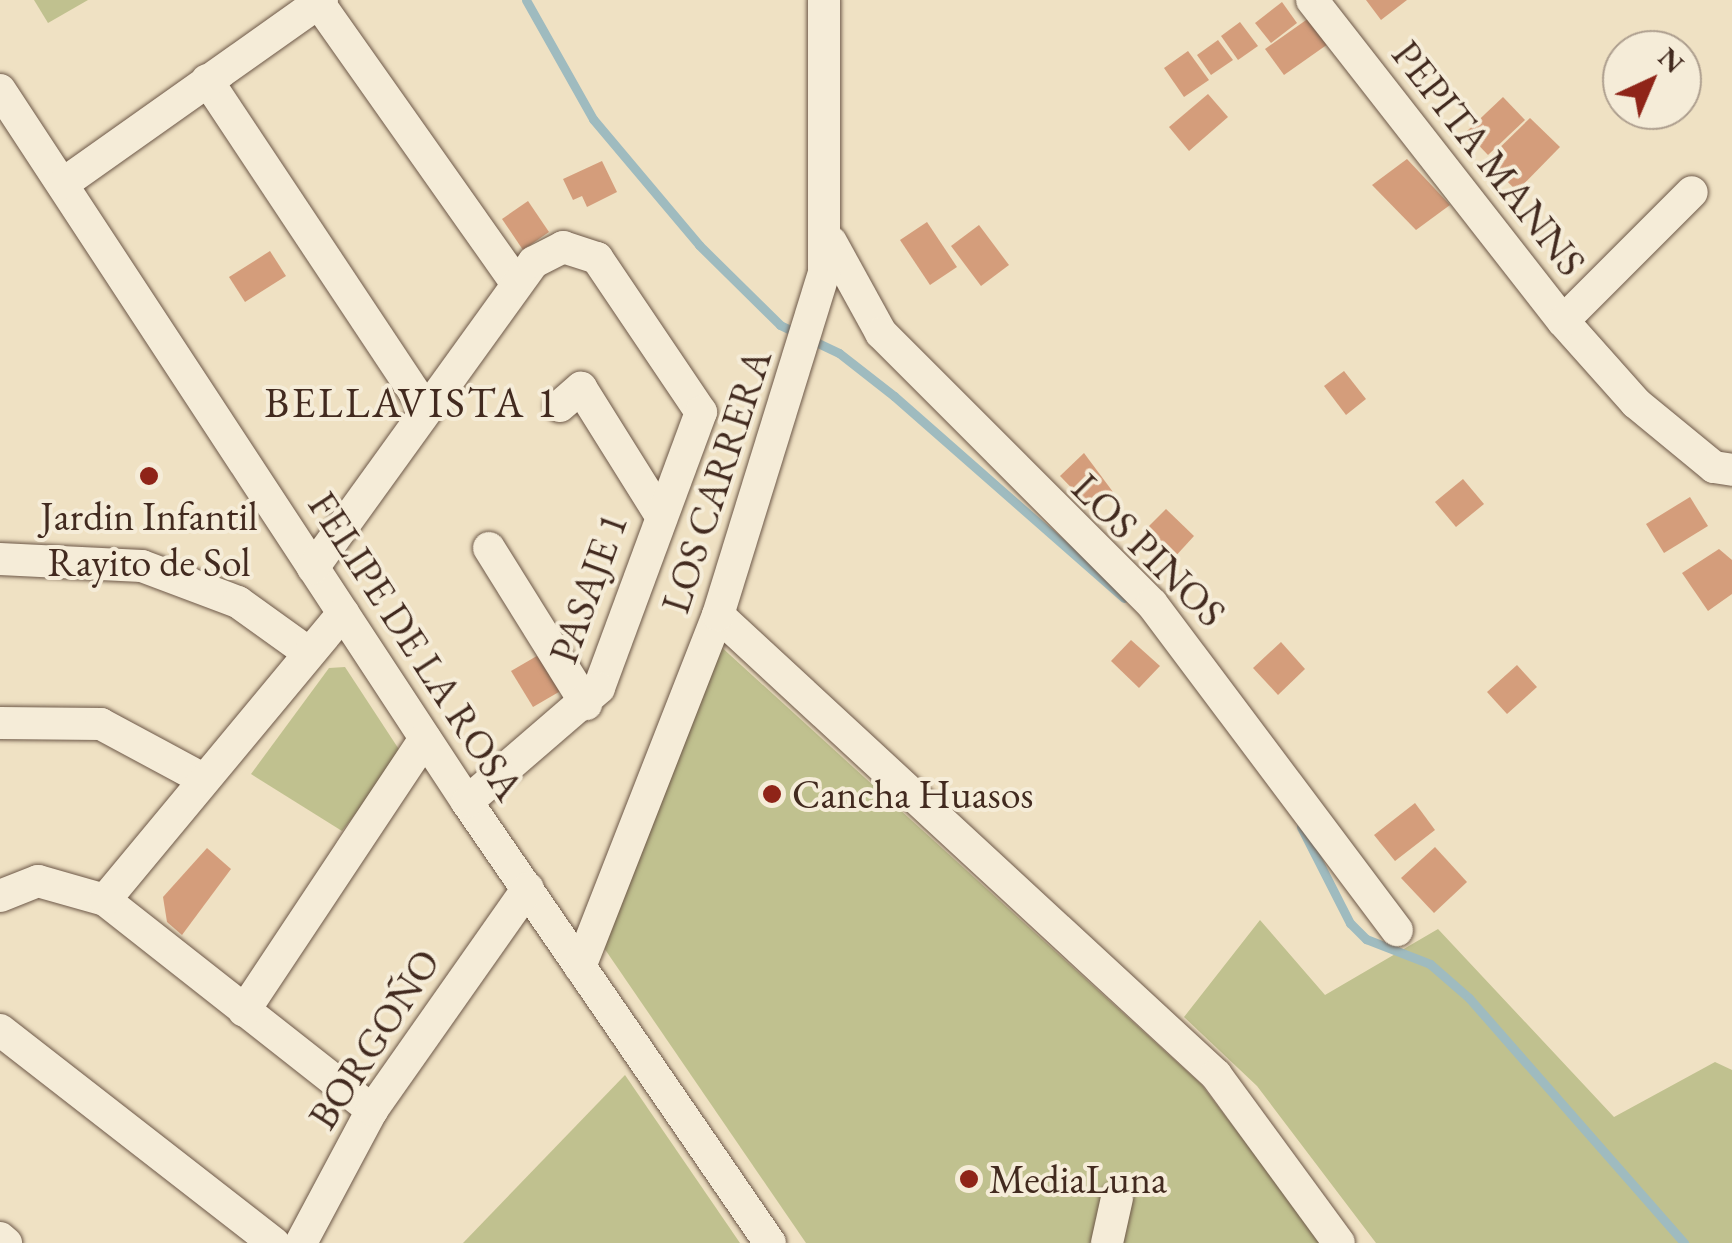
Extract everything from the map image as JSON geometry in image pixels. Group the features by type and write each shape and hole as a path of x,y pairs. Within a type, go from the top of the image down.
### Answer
{"street":[{"name":"LOS CARRERA","path":"580,968 718,615 801,361 818,294 831,242 824,0"},
{"name":"PEPITA MANNS","path":"1312,0 1563,321 1636,403 1723,468 1732,496"},
{"path":"64,183 320,1 516,283 424,406 314,568"},
{"path":"207,80 424,406"},
{"name":"FELIPE DE LA ROSA","path":"0,90 466,802 770,1243"},
{"name":"PEPITA MANNS","path":"1563,321 1692,192"},
{"name":"LOS PINOS","path":"831,242 881,332 1152,604 1397,930"},
{"name":"PASAJE 1","path":"466,802 586,704 608,669 660,516 701,412 609,272 582,247 546,252 516,283"},
{"path":"560,406 581,388 660,516"},
{"path":"489,548 586,704"},
{"path":"0,559 142,566 238,602 309,653"},
{"path":"105,900 343,613"},
{"path":"718,615 1216,1074 1339,1243"},
{"path":"0,723 101,724 203,779"},
{"path":"244,1010 425,738"},
{"path":"0,896 20,883 67,885 105,900 372,1110"},
{"name":"BORGOÑO","path":"301,1243 372,1110 528,888"},
{"path":"0,1030 274,1243"},
{"path":"1108,1243 1117,1198"},
{"path":"0,1238 6,1243"}],"green space":[{"path":"34,0 88,0 48,23"},
{"name":"Cancha Huasos","path":"718,644 1201,1084 1322,1243 806,1243 602,945"},
{"path":"345,667 402,754 342,831 251,774 329,668"},
{"path":"1260,920 1325,995 1438,929 1614,1117 1715,1062 1732,1070 1732,1243 1376,1243 1257,1086 1184,1017"},
{"path":"625,1075 740,1243 463,1243"}],"building":[{"path":"1366,0 1407,0 1381,20"},
{"path":"1282,2 1297,23 1271,43 1255,23"},
{"path":"1309,18 1328,44 1284,75 1265,49"},
{"path":"1240,22 1258,46 1238,60 1221,36"},
{"path":"1218,40 1233,60 1211,75 1197,55"},
{"path":"1188,51 1209,80 1184,97 1164,68"},
{"path":"1208,94 1228,117 1189,151 1169,127"},
{"path":"1503,97 1525,120 1488,155 1466,132"},
{"path":"1530,118 1560,147 1517,191 1486,161"},
{"path":"1407,159 1450,205 1416,230 1372,185"},
{"path":"602,161 617,192 587,207 582,196 573,200 563,179"},
{"path":"528,201 549,232 523,250 502,219"},
{"path":"927,222 957,267 930,285 900,240"},
{"path":"979,225 1009,265 981,286 951,246"},
{"path":"270,251 286,276 245,302 229,277"},
{"path":"1344,371 1366,399 1346,415 1324,386"},
{"path":"1084,453 1113,492 1094,511 1060,476"},
{"path":"1463,479 1484,504 1456,527 1435,502"},
{"path":"1690,497 1708,526 1664,553 1646,524"},
{"path":"1166,509 1194,536 1173,559 1144,531"},
{"path":"1719,549 1732,560 1732,594 1708,611 1682,573"},
{"path":"1131,640 1160,666 1139,688 1111,661"},
{"path":"1281,642 1305,669 1278,695 1253,668"},
{"path":"542,653 564,689 533,707 511,671"},
{"path":"1517,665 1537,687 1507,714 1487,692"},
{"path":"1415,803 1435,830 1395,861 1374,835"},
{"path":"1435,847 1467,882 1434,913 1401,878"},
{"path":"207,848 231,869 182,935 167,922 163,897"}],"waterway":[{"path":"526,0 593,119 699,245 780,325 839,353 894,396 1124,598"},
{"path":"1301,827 1350,923 1366,939 1430,964 1469,998 1684,1243"}],"place":[{"name":"Jardin Infantil Rayito de Sol","path":"149,476"},
{"name":"Cancha Huasos","path":"772,794"},
{"name":"MediaLuna","path":"969,1179"}],"district":[{"name":"BELLAVISTA 1","path":"412,403"}]}
